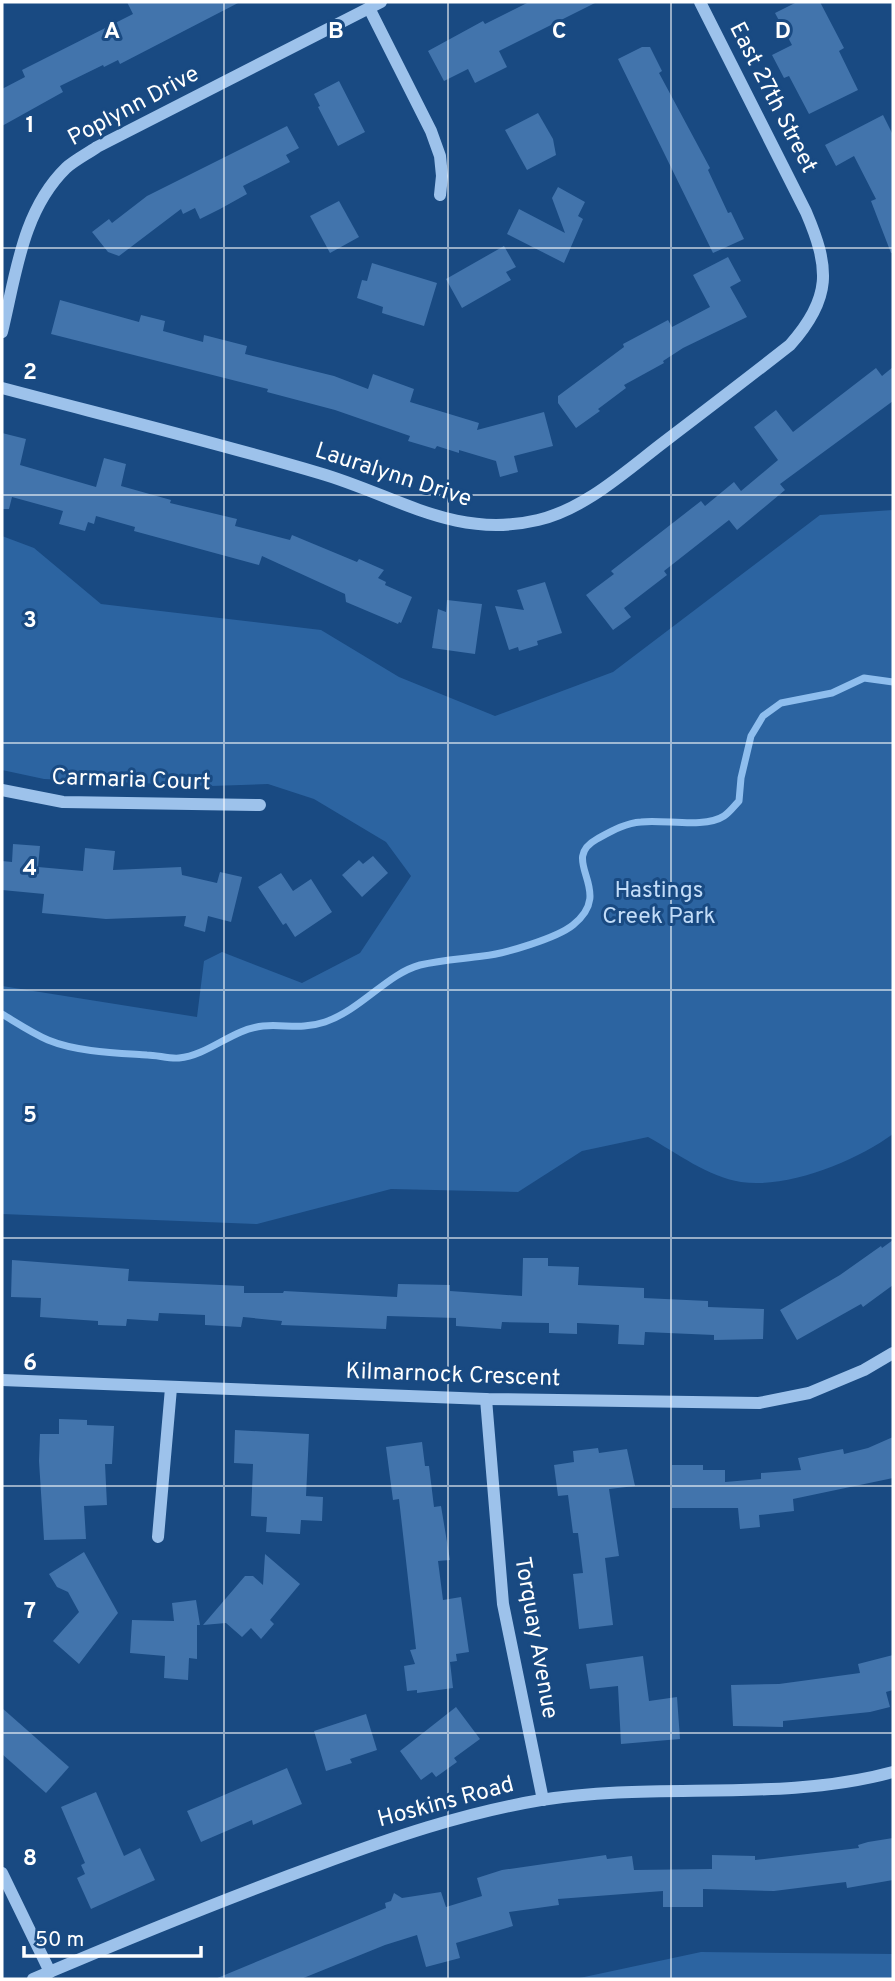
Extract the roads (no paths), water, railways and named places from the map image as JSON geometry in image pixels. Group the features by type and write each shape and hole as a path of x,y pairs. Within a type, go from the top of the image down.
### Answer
{"street":[{"name":"Poplynn Drive","path":"2,332 32,215 48,188 68,166 97,147 381,2"},
{"name":"East 27th Street","path":"700,2 806,212"},
{"path":"369,8 431,131 440,156 440,195"},
{"name":"Lauralynn Drive","path":"2,387 322,474 419,512 463,524 503,526 540,520 575,505 609,484 782,351 805,328 817,308 824,276 820,246 806,212"},
{"name":"Carmaria Court","path":"2,790 63,803 260,806"},
{"name":"Kilmarnock Crescent","path":"2,1380 486,1399 758,1404 809,1393 864,1370 893,1353"},
{"path":"158,1536 171,1388"},
{"name":"Torquay Avenue","path":"486,1399 503,1604 543,1800"},
{"name":"Hoskins Road","path":"33,1979 240,1893 456,1817 543,1800 635,1792 797,1787 865,1780 893,1772"},
{"path":"2,1873 50,1972"}],"waterway":[{"path":"2,1014 59,1044 97,1051 175,1058 190,1056 252,1028 308,1026 325,1022 351,1009 396,976 420,965 504,952 530,945 565,930 585,912 590,900 583,857 586,848 597,839 635,823 695,823 724,816 739,801 741,778 751,736 763,716 781,703 832,693 864,678 893,682"}],"park label":[{"name":"Hastings Creek Park","path":"659,904"}]}
